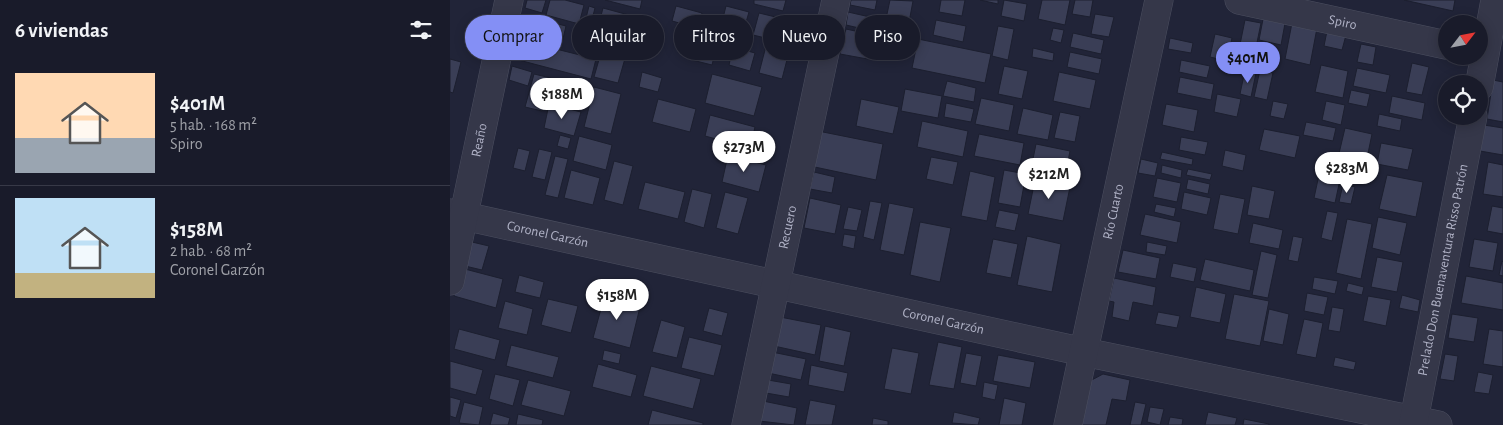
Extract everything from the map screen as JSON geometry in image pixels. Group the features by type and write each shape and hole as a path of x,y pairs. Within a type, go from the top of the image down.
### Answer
{"street":[{"name":"Reaño","path":"450,281 457,215 509,0"},
{"name":"Recuero","path":"746,425 777,286 836,0"},
{"name":"Río Cuarto","path":"1068,425 1159,0"},
{"name":"Spiro","path":"1239,0 1438,43"},
{"path":"1483,75 1489,55 1496,0"},
{"name":"Prelado Don Buenaventura Risso Patrón","path":"1422,423 1472,125"},
{"name":"Coronel Garzón","path":"457,215 777,286 1422,423"}],"building":[{"path":"527,0 546,0 542,13 525,8"},
{"path":"550,0 565,0 584,5 581,15 572,15 572,22 562,19 562,15 546,15"},
{"path":"605,0 642,0 640,9"},
{"path":"754,0 786,0 783,11 754,4"},
{"path":"851,0 877,0 875,10 850,5"},
{"path":"890,0 913,1 910,15 887,15"},
{"path":"941,0 965,0 962,16 939,12"},
{"path":"980,0 998,0 998,4"},
{"path":"1004,0 1027,4 1024,21 1001,16"},
{"path":"1042,0 1070,0 1065,25 1038,19"},
{"path":"1075,0 1093,0 1090,17 1072,14"},
{"path":"1404,0 1455,0 1453,11"},
{"path":"589,6 595,8 593,15 587,15"},
{"path":"676,6 702,13 701,15 674,15 674,22 672,21"},
{"path":"726,6 749,12 748,15 724,15"},
{"path":"603,8 629,15 601,15"},
{"path":"848,12 861,15 855,15 855,27 846,25"},
{"path":"759,13 767,15 763,15 763,37 753,35"},
{"path":"1095,14 1114,17 1109,37 1091,34"},
{"path":"1264,14 1286,18 1281,45 1259,40"},
{"path":"936,20 966,26 963,42 933,35"},
{"path":"1245,20 1261,23 1253,62 1237,59"},
{"path":"1292,23 1317,28 1310,65 1285,59"},
{"path":"562,25 566,26 562,43"},
{"path":"998,26 1014,29 1008,60 992,56"},
{"path":"1053,28 1064,30 1061,43 1050,40"},
{"path":"846,29 855,31 855,57 845,55"},
{"path":"1327,31 1346,35 1342,50 1324,46"},
{"path":"1073,33 1104,40 1101,54 1070,47"},
{"path":"1215,34 1232,38 1227,61 1210,57"},
{"path":"1170,38 1193,43 1191,53 1168,49"},
{"path":"920,39 991,54 985,83 912,68 914,60 920,60"},
{"path":"1361,44 1376,47 1373,65 1357,62"},
{"path":"1033,48 1054,53 1053,61 1032,57"},
{"path":"562,50 572,53 572,60 596,60 591,79 519,60 562,60"},
{"path":"753,52 755,53 750,71 729,65 730,60 753,60"},
{"path":"1070,52 1102,59 1099,74 1067,67"},
{"path":"763,58 763,60 787,60 782,79 759,73"},
{"path":"450,59 461,62 453,93 450,92"},
{"path":"599,60 625,60 618,83 594,77"},
{"path":"692,60 713,60 712,65"},
{"path":"1181,60 1210,66 1207,78 1179,72"},
{"path":"1412,63 1429,67 1422,95 1406,92"},
{"path":"1321,65 1348,71 1343,98 1315,92"},
{"path":"512,66 532,72 528,86 509,80"},
{"path":"1004,66 1028,71 1022,99 998,94"},
{"path":"1357,68 1390,75 1386,93 1353,86"},
{"path":"1245,70 1256,73 1251,97 1240,94"},
{"path":"1260,70 1273,73 1267,100 1254,97"},
{"path":"642,72 662,78 658,92 639,87"},
{"path":"1059,72 1096,80 1090,109 1053,101"},
{"path":"534,74 551,78 542,111 525,107"},
{"path":"712,74 762,87 754,116 705,103"},
{"path":"1180,77 1214,84 1211,100 1177,93"},
{"path":"557,79 576,85 571,105 552,100"},
{"path":"1493,80 1503,82 1503,122 1488,119"},
{"path":"947,81 976,88 974,102 943,96"},
{"path":"594,87 621,94 611,134 584,127"},
{"path":"905,89 942,96 938,118 901,111"},
{"path":"1351,90 1370,94 1367,107 1348,103"},
{"path":"1217,94 1241,99 1237,117 1214,112"},
{"path":"1392,96 1425,103 1422,120 1389,113"},
{"path":"981,98 1014,105 1009,131 975,124"},
{"path":"658,99 696,109 690,132 652,122"},
{"path":"861,99 899,107 893,134 856,126"},
{"path":"1273,101 1288,104 1284,119 1270,116"},
{"path":"1326,101 1345,105 1341,125 1322,120"},
{"path":"946,103 974,109 971,122 944,117"},
{"path":"549,104 581,112 574,136 544,128"},
{"path":"1166,104 1198,110 1194,132 1162,125"},
{"path":"1023,108 1053,115 1048,140 1017,134"},
{"path":"1060,112 1080,116 1075,142 1054,138"},
{"path":"1379,114 1402,119 1400,131 1377,126"},
{"path":"710,115 755,127 750,148 705,136"},
{"path":"922,121 968,131 963,157 917,147"},
{"path":"1306,122 1336,128 1333,141 1303,135"},
{"path":"1484,125 1503,128 1503,155 1480,151"},
{"path":"1345,128 1372,134 1365,168 1337,162"},
{"path":"1264,129 1300,136 1295,158 1259,150"},
{"path":"818,131 883,144 876,180 810,166"},
{"path":"979,134 1024,143 1020,165 974,156"},
{"path":"560,135 571,138 568,149 557,146"},
{"path":"579,136 612,145 606,170 573,161"},
{"path":"1181,137 1208,142 1205,155 1179,150"},
{"path":"1381,143 1413,149 1408,170 1377,164"},
{"path":"1036,144 1070,151 1065,176 1031,169"},
{"path":"518,148 530,151 525,171 513,168"},
{"path":"539,149 552,152 545,180 532,177"},
{"path":"1225,150 1246,155 1243,171 1222,166"},
{"path":"1162,152 1193,159 1192,165 1160,159"},
{"path":"728,155 766,165 759,192 722,182"},
{"path":"555,156 568,159 558,198 545,195"},
{"path":"931,157 958,162 953,185 926,179"},
{"path":"1141,159 1158,163 1155,176 1138,173"},
{"path":"614,161 633,166 623,205 604,200"},
{"path":"1488,162 1503,165 1503,197 1483,194"},
{"path":"1162,165 1182,170 1181,178 1161,173"},
{"path":"1188,169 1212,174 1210,180 1186,175"},
{"path":"571,170 600,178 593,205 564,198"},
{"path":"1004,170 1026,174 1020,207 998,203"},
{"path":"1320,170 1341,175 1335,203 1314,198"},
{"path":"970,171 995,177 987,221 961,216"},
{"path":"814,172 835,177 832,193 810,189"},
{"path":"1387,175 1423,182 1416,217 1379,209"},
{"path":"1157,178 1181,183 1177,202 1153,197"},
{"path":"1188,179 1210,184 1208,194 1186,189"},
{"path":"1035,180 1070,187 1063,221 1028,214"},
{"path":"645,182 685,192 678,219 638,209"},
{"path":"1343,184 1355,187 1351,204 1339,202"},
{"path":"1252,186 1275,191 1269,219 1247,215"},
{"path":"692,189 712,194 704,228 684,222"},
{"path":"725,192 748,198 738,234 716,228"},
{"path":"1184,192 1211,198 1207,215 1181,209"},
{"path":"1220,194 1245,199 1238,234 1213,229"},
{"path":"810,198 841,205 835,234 804,228"},
{"path":"870,201 882,203 874,240 863,237"},
{"path":"889,203 914,208 904,255 880,250"},
{"path":"1156,204 1176,208 1174,217 1154,212"},
{"path":"1492,206 1503,208 1503,234 1487,231"},
{"path":"848,207 862,210 857,231 843,229"},
{"path":"999,210 1019,214 1015,231 995,227"},
{"path":"1327,211 1338,213 1332,241 1321,238"},
{"path":"1145,214 1181,222 1177,243 1140,235"},
{"path":"1378,217 1407,223 1400,255 1372,248"},
{"path":"1347,219 1372,224 1361,279 1336,273"},
{"path":"920,222 951,228 940,282 910,275"},
{"path":"1253,223 1283,230 1279,249 1249,243"},
{"path":"844,234 856,236 854,249 842,246"},
{"path":"1027,236 1061,244 1052,292 1017,285"},
{"path":"1293,236 1303,238 1298,262 1288,260"},
{"path":"993,239 1018,244 1011,278 986,273"},
{"path":"1474,239 1498,243 1493,271 1469,267"},
{"path":"472,242 489,246 482,270 465,266"},
{"path":"1147,242 1167,246 1165,255 1146,252"},
{"path":"1123,250 1160,258 1156,279 1118,272"},
{"path":"1261,251 1277,255 1268,298 1252,295"},
{"path":"1377,257 1403,262 1397,292 1371,287"},
{"path":"1205,259 1254,270 1250,291 1200,280"},
{"path":"1503,262 1503,276 1499,275"},
{"path":"1173,263 1197,268 1194,282 1170,277"},
{"path":"461,268 503,279 496,308 454,296"},
{"path":"519,275 544,282 540,298 515,292"},
{"path":"1466,276 1503,283 1503,310 1461,303"},
{"path":"1314,277 1338,281 1335,294 1312,289"},
{"path":"1114,278 1156,287 1153,306 1133,302 1129,321 1112,317 1114,302 1109,301"},
{"path":"1348,283 1364,287 1362,295 1346,291"},
{"path":"1196,287 1226,294 1220,323 1190,317"},
{"path":"1307,293 1328,297 1324,315 1304,311"},
{"path":"605,294 641,303 630,348 593,338"},
{"path":"1234,294 1269,301 1260,346 1225,339"},
{"path":"1402,295 1420,300 1418,312 1399,308"},
{"path":"1368,296 1391,300 1386,326 1363,321"},
{"path":"548,299 578,306 571,333 541,325"},
{"path":"505,301 533,309 527,335 498,328"},
{"path":"1332,307 1344,309 1340,332 1328,330"},
{"path":"709,308 728,313 722,336 703,331"},
{"path":"1269,309 1289,314 1283,345 1263,341"},
{"path":"1158,312 1180,316 1177,328 1155,324"},
{"path":"1452,314 1478,318 1474,342 1448,338"},
{"path":"780,317 821,325 815,355 774,346"},
{"path":"1304,319 1323,323 1316,358 1296,354"},
{"path":"661,320 685,327 677,358 652,352"},
{"path":"825,326 851,332 844,366 819,361"},
{"path":"459,329 500,340 495,360 454,349"},
{"path":"1489,329 1503,331 1503,367 1483,364"},
{"path":"689,337 722,345 714,376 681,368"},
{"path":"938,342 962,347 954,389 929,385"},
{"path":"511,345 559,357 553,378 506,366"},
{"path":"892,348 919,353 911,394 884,389"},
{"path":"604,350 621,354 619,364 602,360"},
{"path":"772,352 806,359 801,380 768,373"},
{"path":"966,353 982,356 976,386 960,383"},
{"path":"1445,354 1458,356 1454,381 1440,379"},
{"path":"998,355 1035,362 1030,388 993,381"},
{"path":"1335,357 1356,362 1354,370 1333,366"},
{"path":"450,361 483,370 476,395 450,388"},
{"path":"598,364 637,375 631,397 592,387"},
{"path":"811,365 848,373 844,392 808,385"},
{"path":"651,366 701,379 693,409 643,396"},
{"path":"1478,372 1493,375 1489,394 1474,392"},
{"path":"495,374 520,380 513,406 489,399"},
{"path":"1103,374 1130,380 1126,401 1112,399 1106,425 1079,425 1088,382"},
{"path":"528,380 571,391 564,416 521,405"},
{"path":"768,380 791,384 789,397 766,393"},
{"path":"984,382 998,385 995,400 982,397"},
{"path":"450,397 461,400 456,418 450,416"},
{"path":"1004,398 1026,403 1022,425 999,425"},
{"path":"810,400 836,405 832,425 805,425"},
{"path":"763,401 797,408 794,425 759,421"},
{"path":"464,402 483,407 479,425 459,423"},
{"path":"1135,402 1146,404 1141,425 1130,425"},
{"path":"1150,407 1164,409 1160,425 1147,422"},
{"path":"652,410 703,423 703,425 648,425"},
{"path":"954,412 980,418 978,425 952,423"},
{"path":"1208,412 1237,418 1235,425 1205,425"},
{"path":"493,413 510,418 508,425 490,425"},
{"path":"518,414 543,420 542,425 516,425"},
{"path":"1170,417 1183,419 1182,425 1168,425"},
{"path":"873,418 888,421 888,425 872,425"},
{"path":"1244,419 1269,424 1269,425 1243,425"}]}
